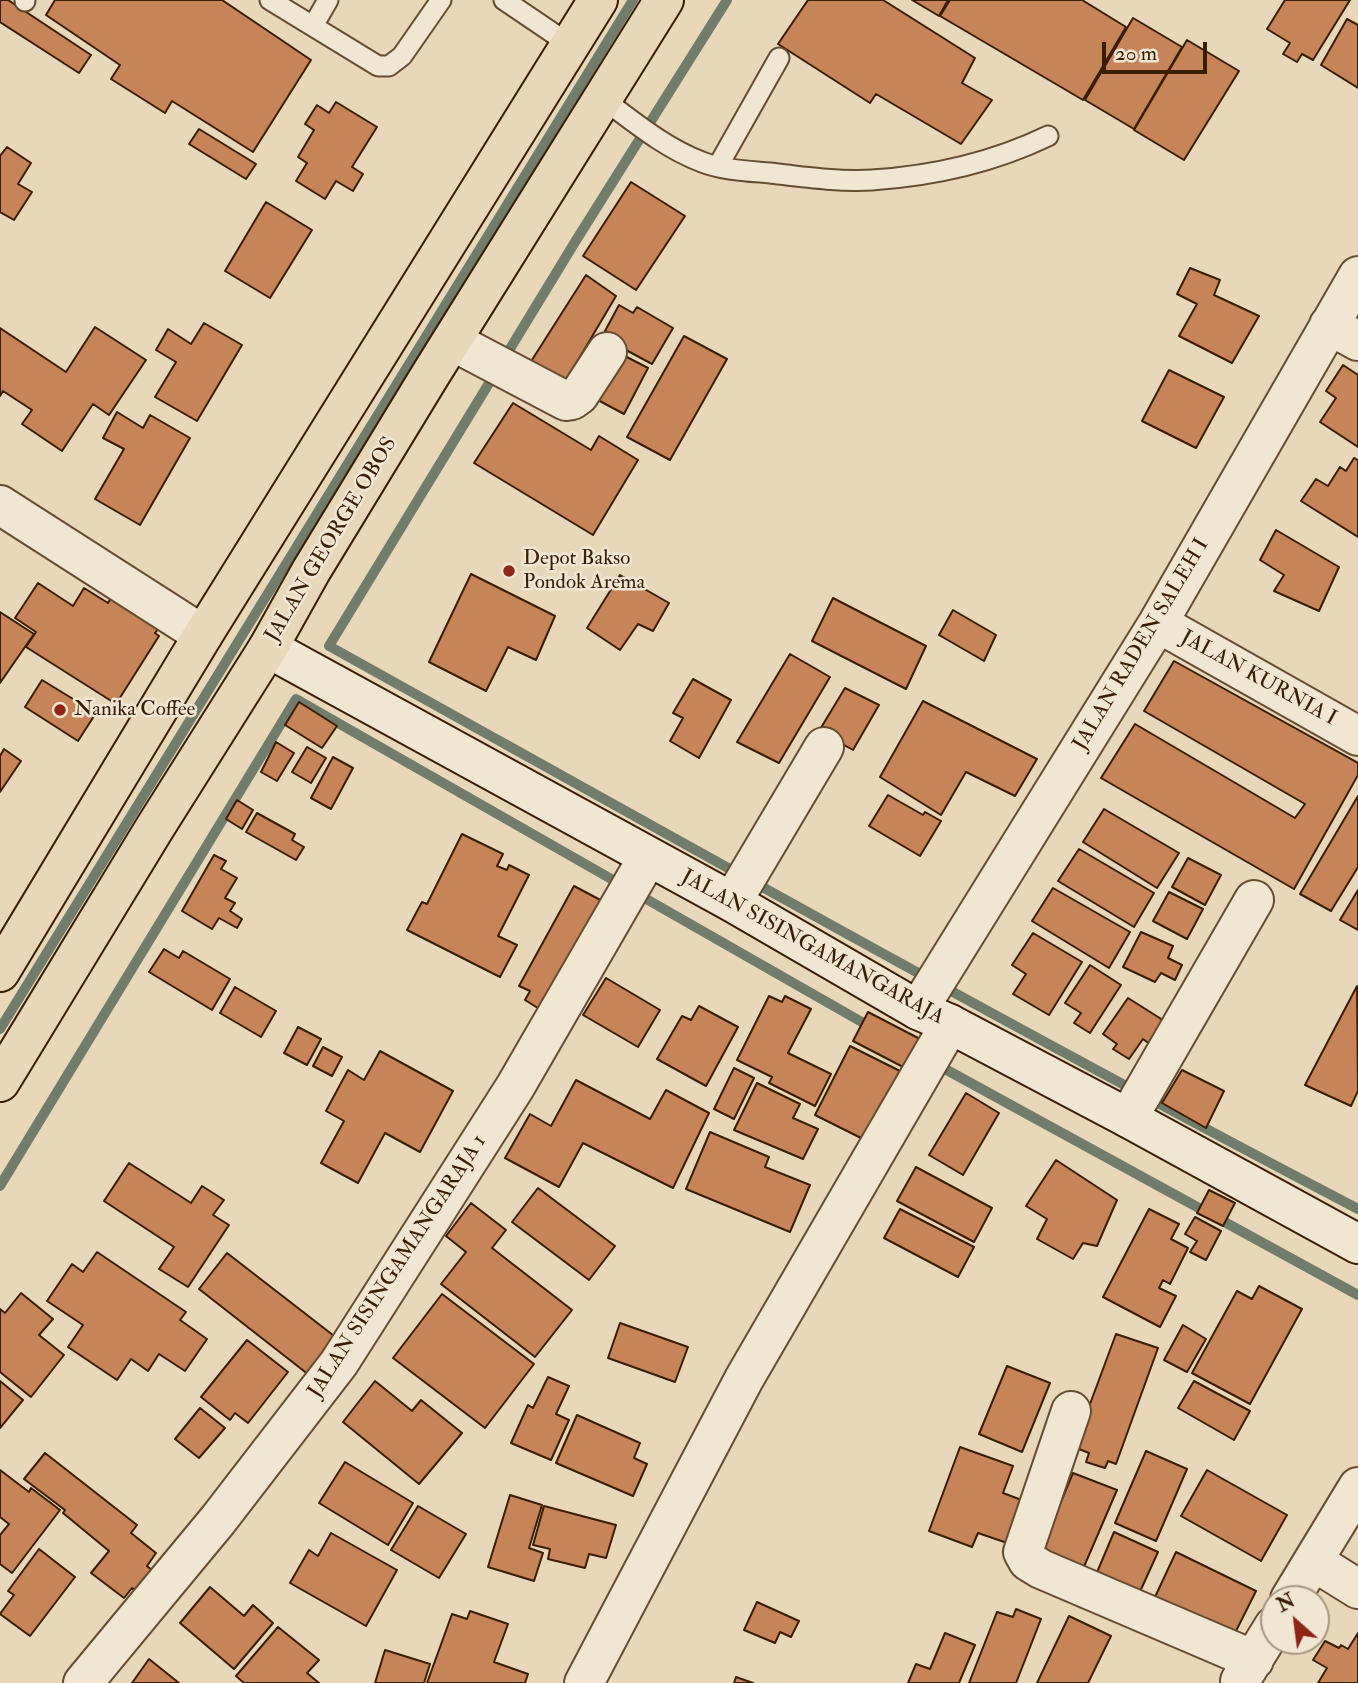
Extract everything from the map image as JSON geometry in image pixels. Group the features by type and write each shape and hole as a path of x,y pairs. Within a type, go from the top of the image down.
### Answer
{"main road":[{"path":"0,972 203,635 598,0"},
{"name":"JALAN GEORGE OBOS","path":"0,1082 154,829 268,649 311,571 429,377 664,0"},
{"path":"380,353 429,377"}],"street":[{"name":"JALAN RADEN SALEH I","path":"934,1017 1158,623 1343,333 1358,276"},
{"path":"452,341 566,401 579,395 607,352"},
{"path":"0,505 203,635"},
{"name":"JALAN KURNIA I","path":"1158,623 1358,736"},
{"name":"JALAN SISINGAMANGARAJA","path":"268,649 732,902 934,1017 1128,1118 1358,1244"},
{"path":"732,902 824,747"},
{"name":"JALAN SISINGAMANGARAJA 1","path":"83,1683 218,1520 339,1363 515,1087 648,857"},
{"path":"1128,1118 1254,900"},
{"path":"583,1683 934,1017"},
{"path":"1071,1411 1023,1552 1028,1561 1246,1672 1260,1649"},
{"path":"1298,1585 1358,1487"},
{"path":"1313,1561 1358,1589"}],"lane":[{"path":"270,0 378,66 389,66 402,56 441,0"},
{"path":"313,26 328,0"},
{"path":"504,0 569,44"},
{"path":"718,166 779,58"},
{"path":"603,99 666,146 704,163 816,178 870,181 911,176 968,165 1022,148 1048,136"}],"building":[{"path":"0,0 8,0 91,55 79,73 0,22"},
{"path":"55,0 222,0 311,60 253,152 172,101 165,113 111,79 120,65 46,15"},
{"path":"808,0 883,0 975,58 962,83 992,100 961,144 876,94 870,103 778,44"},
{"path":"912,0 948,0 939,16"},
{"path":"950,0 1082,0 1126,27 1083,100 940,16"},
{"path":"1285,0 1350,0 1313,60 1302,54 1297,62 1283,54 1290,43 1267,29"},
{"path":"1133,18 1182,47 1134,129 1085,100"},
{"path":"1347,19 1358,25 1358,88 1321,65"},
{"path":"1187,40 1239,71 1184,160 1134,130"},
{"path":"336,102 377,127 352,167 363,174 353,191 336,181 325,199 296,181 307,163 298,157 314,130 305,124 317,105 329,113"},
{"path":"199,129 256,164 246,179 189,144"},
{"path":"7,147 31,163 18,184 32,192 14,220 0,212 0,156"},
{"path":"631,182 685,216 636,290 583,256"},
{"path":"266,202 312,230 270,298 225,271"},
{"path":"1190,268 1220,280 1214,295 1259,316 1232,363 1179,336 1197,304 1177,294"},
{"path":"586,275 616,296 564,384 530,363"},
{"path":"619,305 633,313 637,307 673,328 652,364 613,343 616,338 605,331"},
{"path":"204,323 242,345 197,421 155,397 176,362 156,350 168,329 191,344"},
{"path":"95,327 146,360 109,415 93,404 62,451 22,424 32,410 3,391 0,396 0,328 66,372"},
{"path":"684,336 727,359 670,460 627,437"},
{"path":"621,354 648,368 624,414 596,399"},
{"path":"1343,365 1358,375 1358,447 1320,422 1336,398 1326,391"},
{"path":"1169,370 1224,397 1196,448 1142,421"},
{"path":"513,403 591,450 599,436 638,460 593,535 474,463"},
{"path":"117,412 143,428 150,415 190,438 140,525 95,499 124,449 103,438"},
{"path":"1354,458 1358,460 1358,537 1301,501 1316,479 1328,486 1340,467 1346,471"},
{"path":"1276,530 1339,567 1319,611 1274,591 1284,575 1260,560"},
{"path":"471,574 555,616 536,660 508,647 486,691 429,662"},
{"path":"620,575 669,603 653,631 638,624 620,650 587,628"},
{"path":"38,583 73,606 84,588 108,603 112,596 159,628 155,633 159,636 116,704 26,647 36,632 15,618"},
{"path":"833,598 926,646 906,689 812,641"},
{"path":"953,610 996,635 984,661 939,635"},
{"path":"0,612 34,634 0,683"},
{"path":"790,654 830,677 779,763 737,742"},
{"path":"1174,661 1358,763 1358,775 1294,889 1101,778 1135,724 1295,818 1305,804 1144,711"},
{"path":"693,679 731,700 699,758 670,741 683,718 673,713"},
{"name":"Nanika Coffee","path":"42,680 96,713 78,741 25,707"},
{"path":"845,688 879,705 853,750 819,731"},
{"path":"923,701 1037,759 1015,796 966,772 941,815 880,777"},
{"path":"299,702 337,726 322,748 285,725"},
{"path":"276,742 294,753 277,781 261,772"},
{"path":"307,747 326,758 311,783 292,772"},
{"path":"4,749 21,761 0,792 0,756"},
{"path":"333,757 353,768 331,809 311,798"},
{"path":"888,795 923,815 925,812 941,821 920,856 869,826"},
{"path":"1358,796 1358,867 1331,911 1300,894"},
{"path":"237,800 253,810 242,829 226,819"},
{"path":"1104,809 1179,853 1157,888 1083,842"},
{"path":"257,813 295,834 292,840 304,847 296,860 246,832"},
{"path":"462,834 503,854 497,866 507,870 509,865 529,875 498,936 517,945 500,977 407,930 422,902 427,904"},
{"path":"1079,849 1154,893 1134,927 1058,881"},
{"path":"214,855 226,861 221,869 237,878 225,898 235,903 230,911 242,919 237,928 219,918 212,929 182,911"},
{"path":"1188,858 1221,875 1205,905 1172,887"},
{"path":"574,886 608,904 541,1010 525,1000 530,991 519,986"},
{"path":"1053,888 1130,932 1109,968 1032,921"},
{"path":"1358,890 1358,930 1340,920"},
{"path":"1169,892 1203,909 1187,939 1153,921"},
{"path":"1141,932 1173,946 1168,958 1182,965 1175,980 1161,973 1155,982 1123,967"},
{"path":"1033,933 1082,962 1049,1015 1013,994 1026,974 1012,965"},
{"path":"164,949 179,958 183,951 230,979 212,1010 149,972"},
{"path":"1090,965 1121,985 1090,1033 1074,1023 1081,1013 1065,1003"},
{"path":"606,978 660,1010 638,1047 583,1015"},
{"path":"1357,986 1358,1091 1351,1106 1305,1085"},
{"path":"235,987 276,1011 261,1037 220,1013"},
{"path":"769,996 782,1002 785,996 811,1009 788,1053 831,1074 815,1106 769,1083 772,1077 737,1060"},
{"path":"1128,998 1166,1022 1151,1045 1143,1039 1129,1059 1113,1049 1117,1044 1103,1034"},
{"path":"699,1006 738,1027 706,1086 657,1059 682,1016 691,1020"},
{"path":"868,1012 920,1039 905,1068 853,1041"},
{"path":"298,1027 321,1039 307,1065 284,1053"},
{"path":"850,1046 900,1071 865,1140 815,1115"},
{"path":"323,1047 342,1057 332,1076 313,1066"},
{"path":"380,1051 453,1091 420,1152 385,1133 358,1183 321,1163 344,1121 326,1111 348,1070 364,1080"},
{"path":"734,1068 754,1078 734,1119 714,1109"},
{"path":"1182,1070 1224,1091 1206,1128 1162,1103"},
{"path":"576,1080 650,1119 666,1090 709,1113 673,1188 583,1143 559,1187 505,1158 530,1114 551,1126"},
{"path":"757,1083 800,1104 793,1118 818,1129 803,1159 734,1130"},
{"path":"966,1093 999,1113 963,1175 929,1155"},
{"path":"710,1132 769,1157 765,1167 810,1185 790,1232 686,1189"},
{"path":"1056,1160 1117,1200 1097,1246 1083,1243 1073,1259 1037,1239 1047,1219 1026,1206"},
{"path":"129,1163 191,1203 202,1186 224,1200 213,1215 229,1225 188,1287 159,1269 174,1247 104,1201"},
{"path":"916,1167 992,1208 974,1242 897,1201"},
{"path":"538,1188 615,1246 589,1280 512,1222"},
{"path":"1209,1190 1235,1203 1223,1226 1197,1213"},
{"path":"471,1203 506,1230 492,1248 572,1310 535,1357 441,1284 466,1252 446,1236"},
{"path":"900,1209 974,1247 958,1277 884,1238"},
{"path":"1149,1209 1179,1224 1171,1239 1188,1248 1170,1284 1163,1280 1159,1288 1176,1296 1160,1327 1103,1297"},
{"path":"1195,1217 1221,1231 1206,1260 1190,1252 1197,1241 1185,1234"},
{"path":"97,1252 186,1312 180,1320 207,1339 185,1371 159,1354 148,1371 131,1359 117,1380 68,1347 83,1325 47,1301 72,1264 83,1272"},
{"path":"227,1253 338,1339 309,1375 199,1289"},
{"path":"1259,1286 1302,1309 1250,1404 1192,1373 1237,1291 1252,1299"},
{"path":"21,1293 53,1319 39,1335 64,1355 31,1397 0,1372 0,1309 5,1313"},
{"path":"442,1294 534,1364 485,1428 393,1358"},
{"path":"620,1323 688,1347 675,1382 608,1358"},
{"path":"1183,1325 1206,1339 1187,1372 1164,1360"},
{"path":"1116,1334 1158,1348 1116,1464 1108,1461 1105,1468 1086,1462 1089,1453 1074,1447"},
{"path":"247,1340 288,1372 248,1423 235,1413 230,1420 201,1397"},
{"path":"1007,1366 1050,1383 1022,1452 979,1434"},
{"path":"548,1377 569,1386 556,1414 569,1420 551,1460 511,1443 528,1405 533,1408"},
{"path":"0,1381 23,1400 0,1428"},
{"path":"375,1381 412,1411 421,1400 462,1433 419,1484 343,1422"},
{"path":"1194,1381 1250,1411 1234,1440 1178,1408"},
{"path":"200,1408 225,1428 199,1458 175,1439"},
{"path":"577,1415 640,1443 634,1458 647,1464 633,1496 556,1463"},
{"path":"960,1447 1013,1466 1003,1493 1032,1504 1016,1546 978,1533 972,1547 929,1531"},
{"path":"1146,1451 1187,1469 1156,1541 1115,1523"},
{"path":"45,1453 137,1525 131,1533 156,1553 147,1566 157,1574 141,1595 132,1588 124,1598 91,1573 109,1551 63,1513 65,1510 24,1479"},
{"path":"345,1462 413,1503 388,1545 319,1503"},
{"path":"0,1470 29,1492 31,1488 60,1510 12,1573 0,1564 0,1535 9,1524 0,1517"},
{"path":"1207,1470 1287,1515 1261,1561 1181,1516"},
{"path":"1073,1473 1117,1490 1083,1569 1040,1552"},
{"path":"510,1495 542,1505 529,1548 543,1553 534,1581 488,1567"},
{"path":"418,1506 466,1534 439,1578 391,1550"},
{"path":"544,1506 616,1525 606,1558 589,1554 585,1568 548,1559 550,1549 533,1545"},
{"path":"1114,1532 1158,1552 1138,1596 1095,1577"},
{"path":"331,1533 397,1570 366,1626 290,1583 309,1550 318,1556"},
{"path":"39,1549 75,1577 30,1636 0,1614 14,1595 8,1591"},
{"path":"1176,1552 1256,1591 1234,1635 1155,1597"},
{"path":"210,1587 244,1616 253,1605 273,1623 234,1669 180,1623"},
{"path":"757,1602 799,1621 791,1637 780,1632 775,1643 744,1630"},
{"path":"1016,1609 1041,1619 1016,1683 969,1683 997,1612 1013,1617"},
{"path":"470,1611 508,1624 494,1662 528,1674 525,1683 427,1683 452,1614 467,1619"},
{"path":"1069,1616 1111,1636 1088,1683 1037,1683"},
{"path":"278,1627 319,1660 307,1673 319,1683 244,1683 236,1676"},
{"path":"945,1633 975,1645 959,1683 908,1683 916,1664 930,1669"},
{"path":"1358,1633 1358,1683 1318,1683 1327,1668 1313,1660 1316,1655 1330,1655 1330,1644 1348,1649"},
{"path":"385,1650 430,1664 424,1683 375,1683"},
{"path":"149,1659 179,1683 132,1683"},
{"path":"736,1677 753,1683 734,1683"}],"waterway":[{"path":"0,1029 633,0"},
{"path":"727,0 575,242 329,646 970,1001 1358,1209"},
{"path":"0,1186 296,699 874,1029"},
{"path":"934,1063 1358,1295"}],"place":[{"name":"Depot Bakso Pondok Arema","path":"509,571"},
{"name":"Nanika Coffee","path":"60,710"}]}
